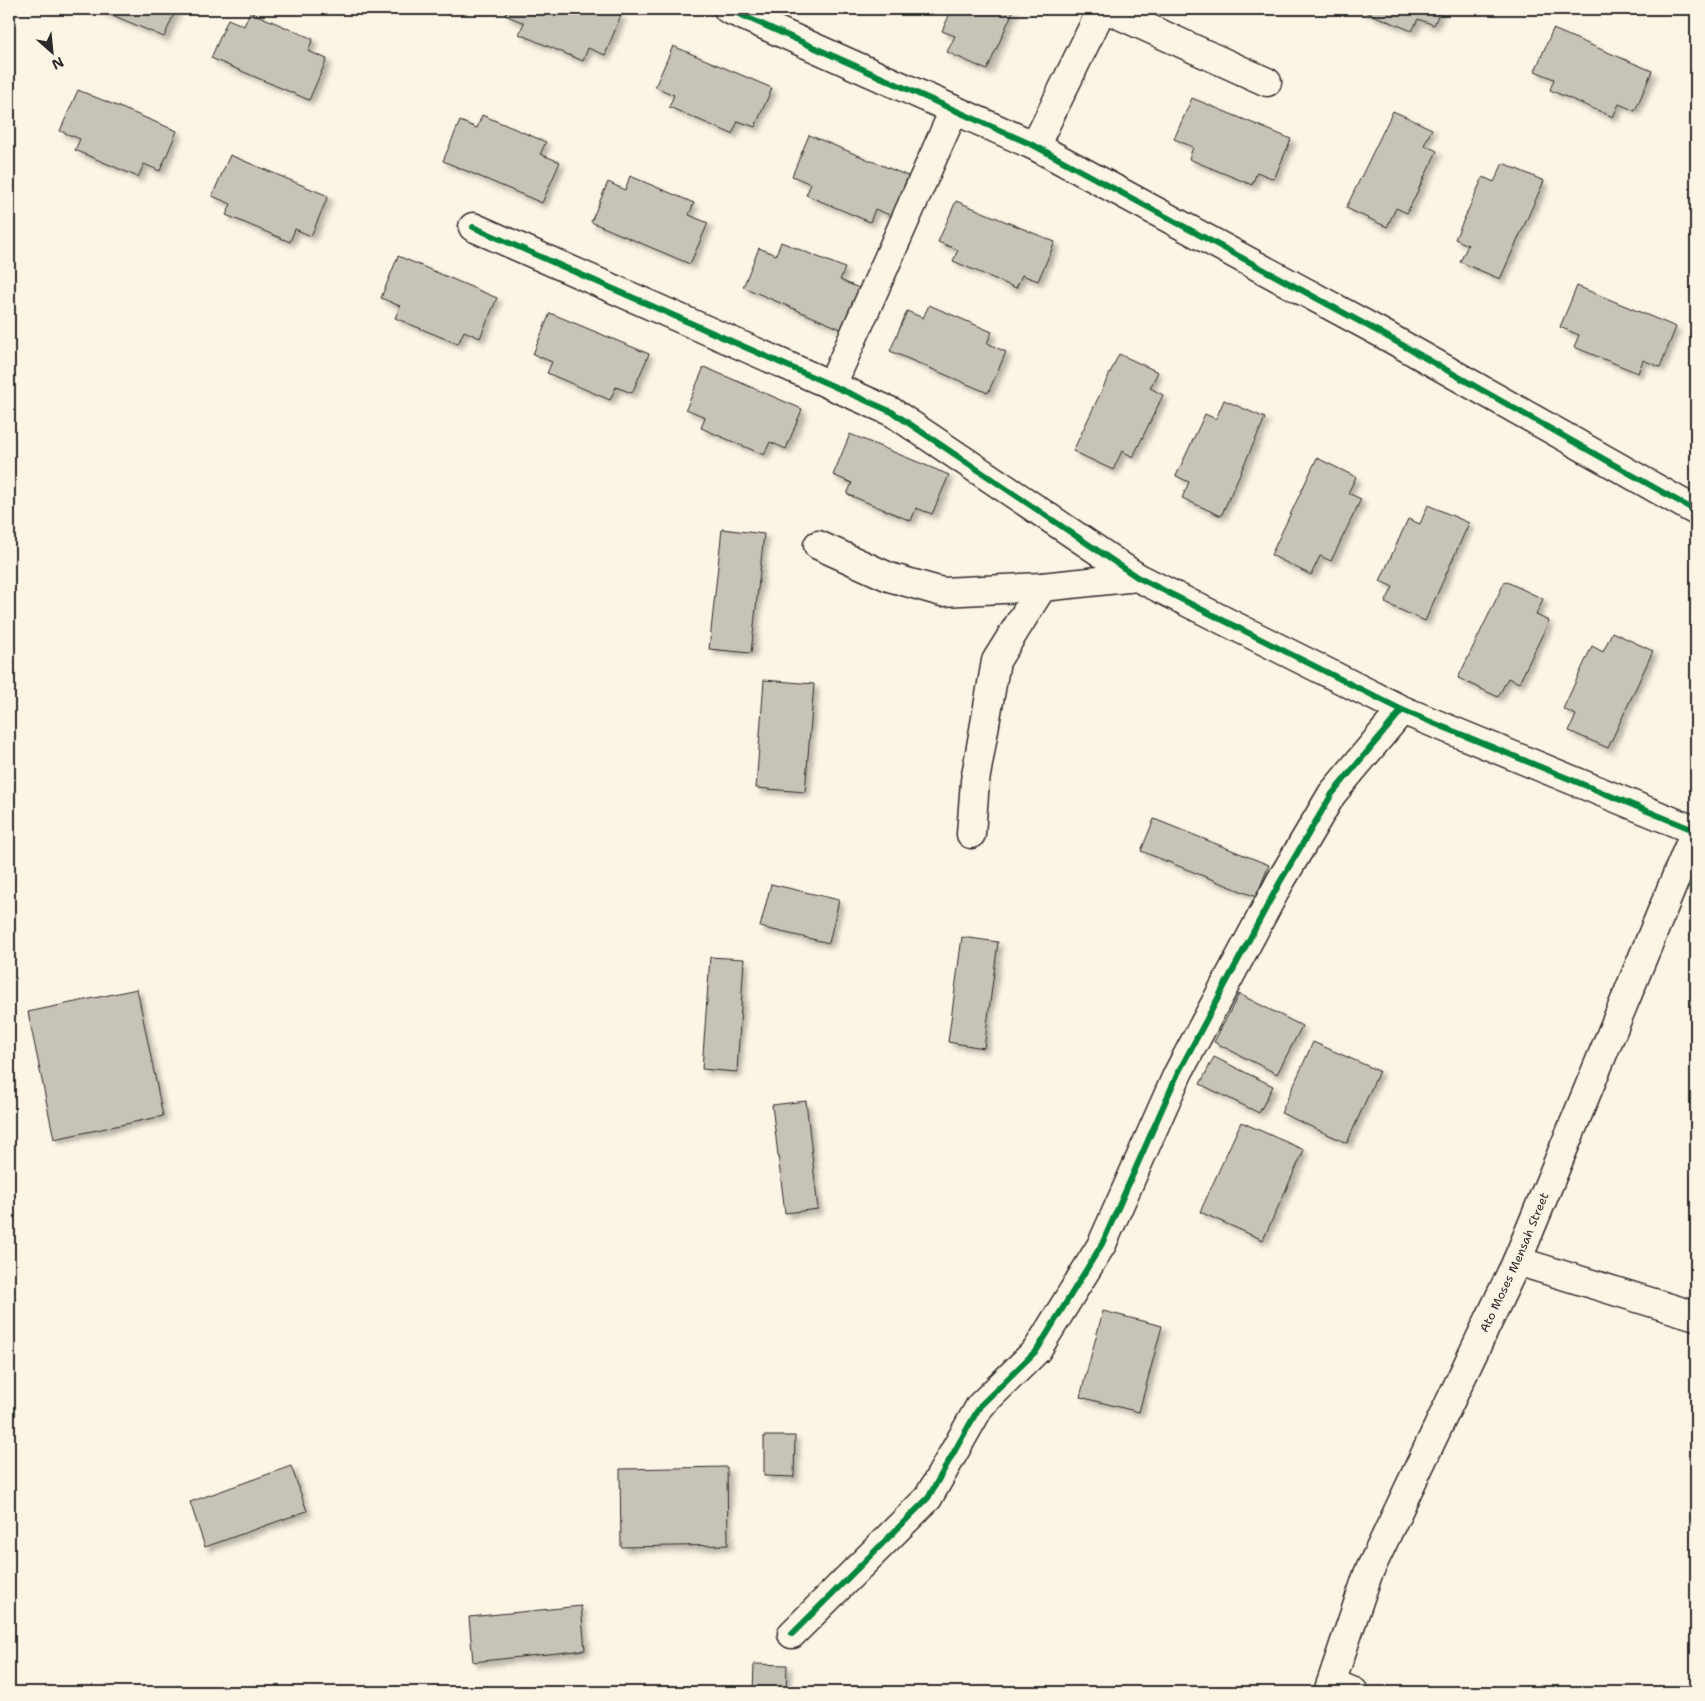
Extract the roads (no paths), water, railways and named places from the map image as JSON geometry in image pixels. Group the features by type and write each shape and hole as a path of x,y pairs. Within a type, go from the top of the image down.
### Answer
{"street":[{"path":"728,9 1035,146 1381,333 1696,511"},
{"path":"1035,146 1104,9 1267,82"},
{"path":"832,386 954,110"},
{"path":"473,227 892,412 1138,577 1402,710 1696,830"},
{"path":"818,545 889,577 942,592 1042,587 1138,577"},
{"path":"971,834 975,781 996,661 1042,587"},
{"path":"792,1634 928,1498 980,1406 1037,1350 1102,1244 1178,1073 1280,882 1332,794 1402,710"},
{"name":"Ato Moses Mensah Street","path":"1338,1689 1368,1574 1516,1261 1696,830"},
{"path":"1516,1261 1696,1316"}]}
